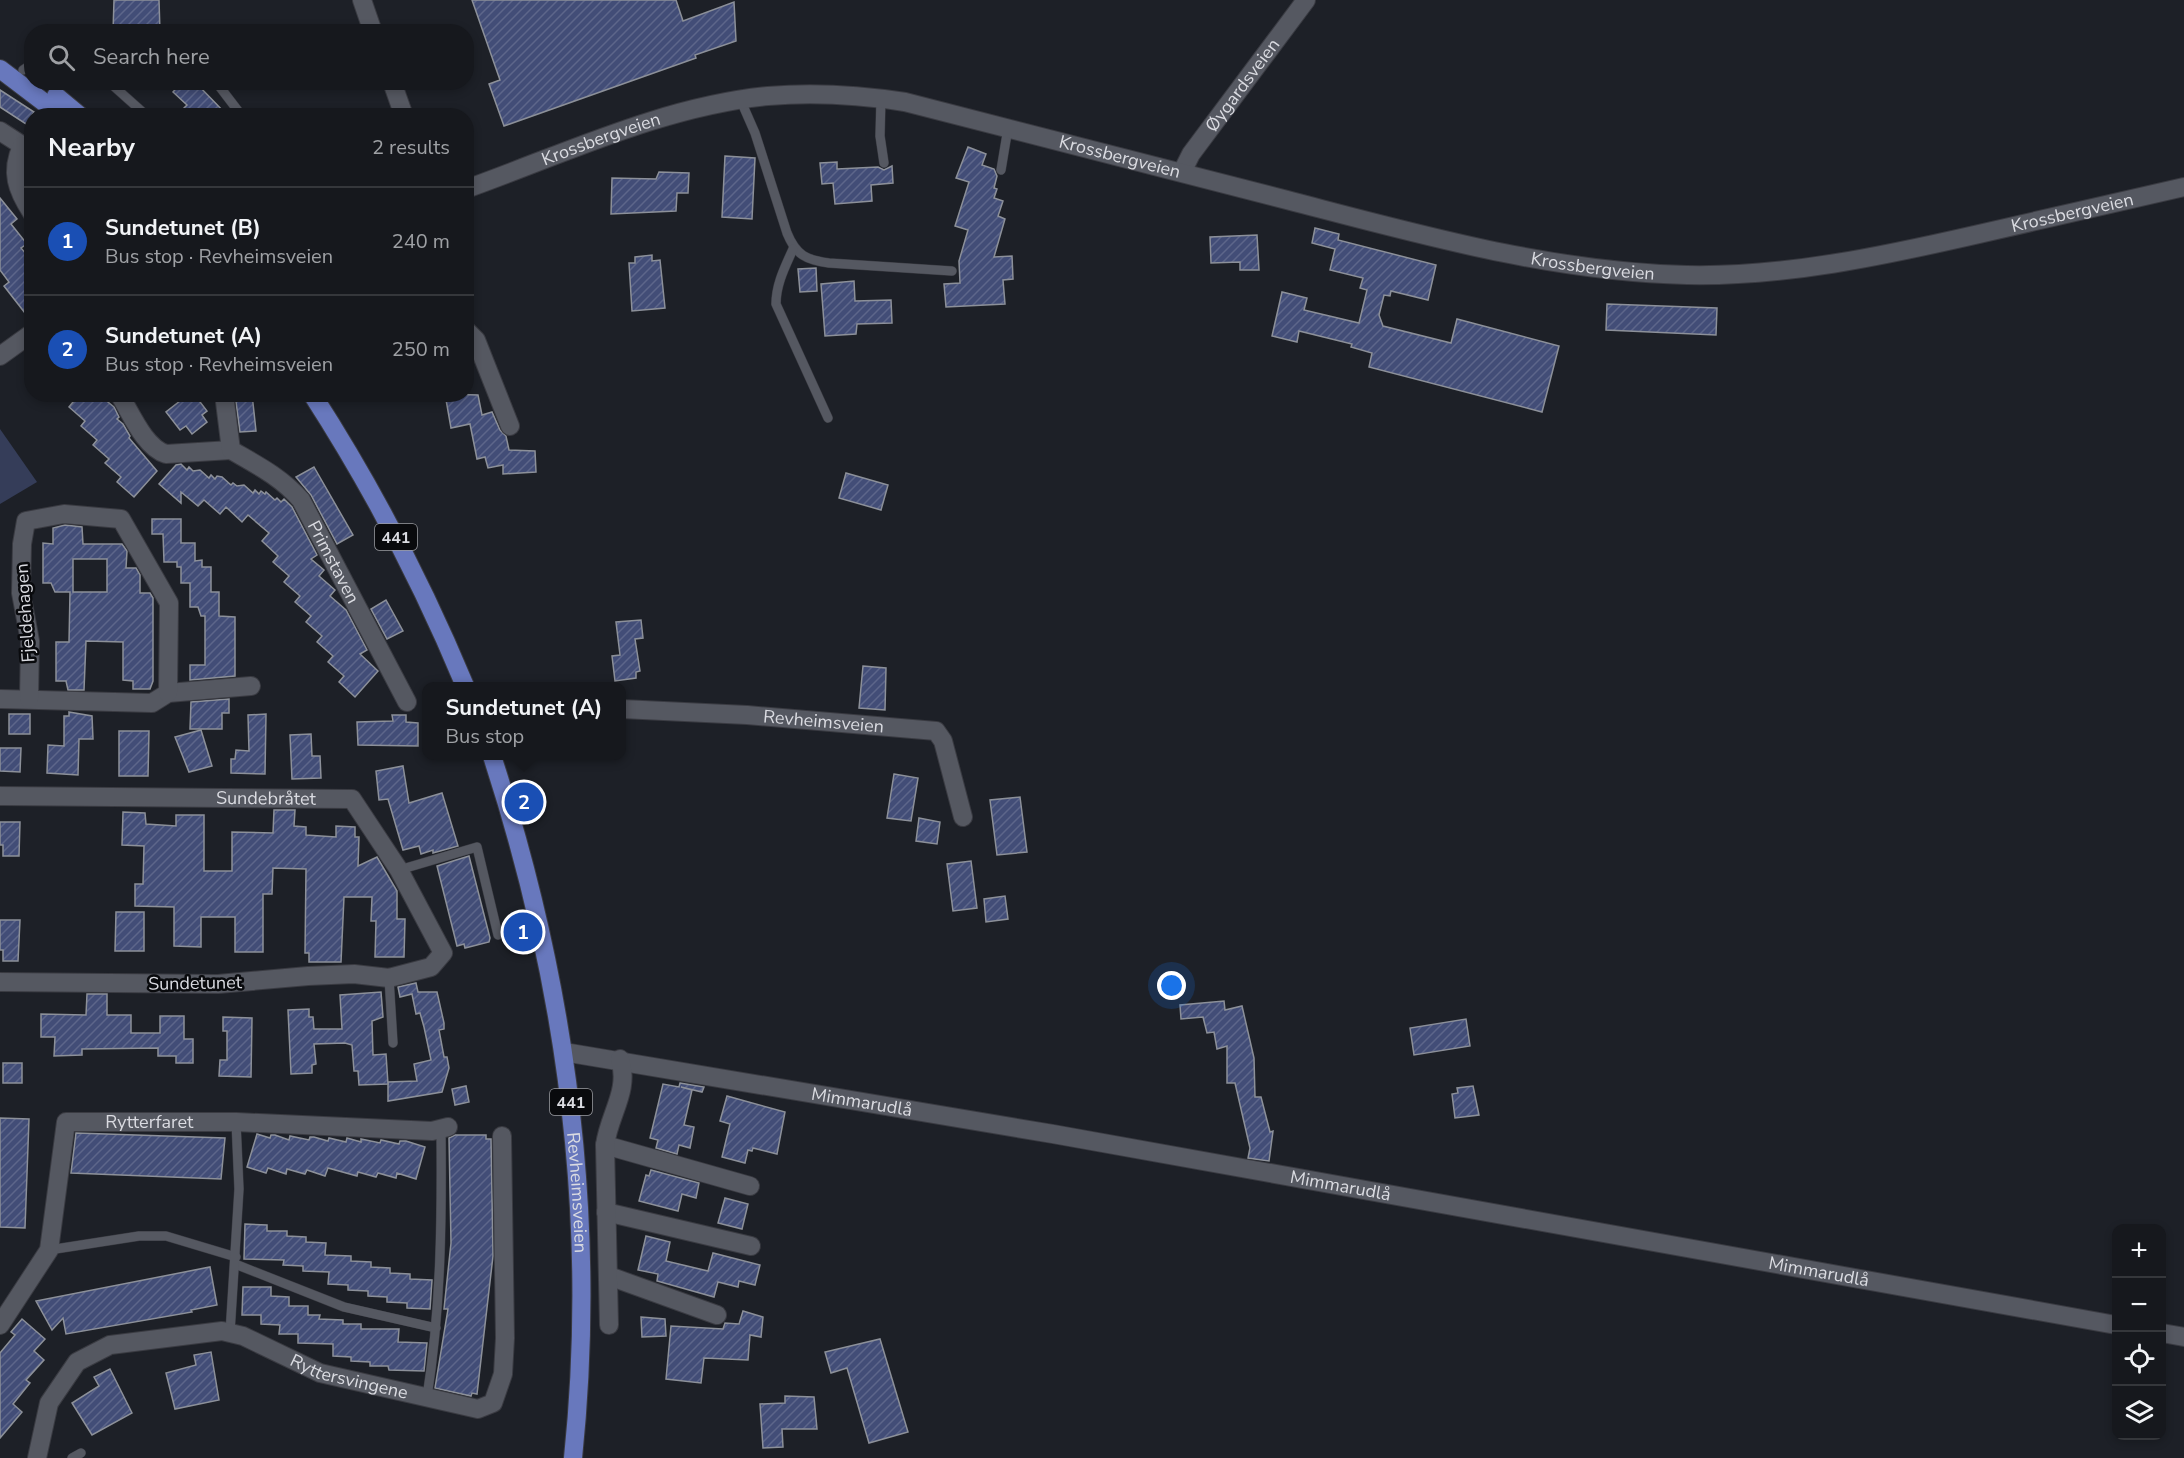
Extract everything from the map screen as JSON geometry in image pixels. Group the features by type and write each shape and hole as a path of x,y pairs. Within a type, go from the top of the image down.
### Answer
{"main road":[{"path":"0,54 24,67"},
{"path":"0,69 24,87"},
{"path":"28,90 51,108"},
{"path":"49,90 70,108"},
{"name":"441","path":"317,402 388,522 437,620 463,682"},
{"name":"Revheimsveien","path":"493,760 538,915 572,1107 581,1239 580,1358 573,1458"}],"street":[{"path":"362,0 370,24"},
{"name":"Øygardsveien","path":"1182,172 1191,154 1306,0"},
{"path":"395,90 401,108"},
{"name":"Krossbergveien","path":"474,186 635,128 706,107 741,100 812,94 880,98 905,102 1497,252 1598,270 1688,275 1743,274 1810,267 1899,252 2184,187"},
{"path":"0,131 24,147"},
{"path":"24,154 15,169 15,181 24,198"},
{"path":"474,338 510,426"},
{"path":"0,356 24,339"},
{"path":"124,402 151,445 159,452 166,454 231,450 225,402"},
{"name":"Primstaven","path":"231,450 287,484 301,500 407,702"},
{"name":"Fjeldehagen","path":"29,699 30,641 21,593 22,544 26,521 64,514 120,519 145,561 169,603 168,693"},
{"path":"0,699 152,703 168,693 251,686"},
{"name":"Revheimsveien","path":"626,710 747,715 936,730 943,741 963,817"},
{"name":"Sundebråtet","path":"0,796 352,799 399,870 443,953"},
{"name":"Sundetunet","path":"0,982 218,984 354,974 389,978 424,970 438,962 443,953"},
{"name":"Mimmarudlå","path":"564,1052 620,1059 1053,1134 2112,1324"},
{"name":"Revheimsveien","path":"609,1325 605,1145 610,1122 622,1092 624,1080 620,1059"},
{"name":"Rytterfaret","path":"0,1324 49,1250 66,1122 236,1122 444,1128"},
{"name":"Ryttersvingene","path":"37,1458 49,1403 77,1362 110,1346 222,1331 243,1336 320,1373 478,1409 493,1403 503,1374 512,1164 502,1136"},
{"path":"605,1145 750,1186"},
{"path":"606,1212 751,1246"},
{"path":"609,1276 717,1315"},
{"path":"2166,1334 2184,1337"}],"lane":[{"path":"118,90 138,108"},
{"path":"222,90 236,108"},
{"path":"880,98 880,136 884,163"},
{"path":"741,100 755,134 775,202 793,249 811,261 952,271"},
{"path":"1001,170 1008,128"},
{"path":"793,249 784,268 776,304 828,418"},
{"path":"399,870 477,847 498,935"},
{"path":"389,978 393,1043"},
{"path":"230,1333 239,1189 236,1122"},
{"path":"427,1397 436,1328 444,1128"},
{"path":"49,1250 139,1236 166,1236 236,1260 344,1306 436,1328"}],"shaded area":[{"path":"0,429 37,482 0,504"}],"building":[{"path":"114,0 159,0 160,24 113,24"},
{"path":"472,0 676,0 683,21 734,2 736,41 695,55 696,58 504,126 489,84 500,80"},
{"path":"0,90 28,108 24,108 24,123 0,107"},
{"path":"175,90 203,90 220,108 184,108 187,105 173,92"},
{"path":"968,147 986,154 982,165 994,169 997,176 994,198 1003,201 998,216 1005,219 994,257 1012,256 1013,279 1003,280 1005,304 946,307 944,284 960,283 959,261 968,230 955,226 969,182 956,178"},
{"path":"725,156 755,158 752,219 722,217"},
{"path":"837,162 837,169 878,167 884,170 892,166 893,183 871,185 872,201 835,204 833,183 822,184 820,163"},
{"path":"659,172 689,173 688,193 677,193 676,211 611,214 612,178 656,179"},
{"path":"0,198 17,219 11,224 24,240 24,246 21,248 24,252 24,312 4,286 9,282 0,270"},
{"path":"1315,228 1339,234 1338,240 1436,265 1428,300 1391,291 1390,296 1384,295 1379,315 1383,326 1451,343 1457,319 1559,346 1542,412 1369,367 1372,353 1351,347 1352,344 1299,331 1297,342 1272,336 1282,292 1307,298 1304,310 1359,323 1367,290 1360,288 1363,278 1330,270 1335,249 1312,243"},
{"path":"1257,235 1259,270 1240,270 1240,262 1211,263 1210,237"},
{"path":"652,255 652,261 660,260 665,308 632,311 629,263 635,263 635,257"},
{"path":"816,268 817,291 800,292 798,269"},
{"path":"854,281 855,301 891,300 892,323 857,324 856,334 825,336 821,284"},
{"path":"1607,304 1717,308 1716,335 1606,330"},
{"path":"474,395 478,395 482,415 492,412 500,430 506,436 509,450 535,451 536,472 503,474 503,465 488,468 485,457 477,459 470,424 451,428 446,402 474,402"},
{"path":"73,402 108,402 114,407 119,417 117,419 123,424 129,438 157,471 134,497 117,482 121,477 105,463 109,459 93,445 97,440 81,426 85,421 69,407"},
{"path":"179,402 200,402 207,411 202,415 207,422 192,434 186,426 180,430 166,412"},
{"path":"236,402 253,402 256,431 240,432"},
{"path":"181,464 187,470 189,467 193,471 200,470 209,478 211,475 215,479 217,476 222,477 231,485 233,483 237,486 244,485 253,493 255,490 259,494 261,491 265,494 266,492 275,500 277,498 281,502 284,499 292,507 317,555 311,559 324,570 319,576 335,590 330,596 346,610 367,650 360,654 378,671 355,697 339,682 344,676 328,662 333,656 317,642 322,636 306,622 311,616 295,602 300,596 284,582 289,576 273,562 278,556 262,541 269,533 248,515 242,522 226,507 220,514 204,500 198,506 181,492 181,503 159,484 176,465"},
{"path":"314,467 353,535 337,544 311,495 296,477"},
{"path":"846,473 888,485 881,510 839,498"},
{"path":"152,519 181,519 181,543 195,543 195,561 202,560 202,567 211,567 211,592 219,592 219,616 235,617 235,676 190,680 190,665 205,665 205,616 201,616 198,607 190,607 190,583 181,583 181,567 177,567 177,562 164,562 163,534 152,534"},
{"path":"65,525 82,527 83,544 122,544 127,551 126,568 136,568 140,575 140,593 150,593 153,598 153,681 150,689 133,689 133,681 123,680 123,642 86,641 84,690 68,690 66,681 56,681 56,642 69,642 70,592 55,592 51,583 43,583 43,543 53,544 53,528","holes":["73,559 107,559 107,592 73,592"]},
{"path":"386,600 403,631 387,639 371,609"},
{"path":"641,620 643,638 635,639 640,671 636,672 636,678 615,681 612,656 620,655 616,622"},
{"path":"863,666 886,668 885,710 859,708"},
{"path":"229,699 229,713 222,713 222,729 190,729 191,702"},
{"path":"69,712 92,716 93,739 79,739 78,775 47,773 48,745 64,746 64,716 69,716"},
{"path":"9,714 30,714 30,734 9,734"},
{"path":"266,714 265,774 231,773 231,759 235,759 236,750 249,751 248,715"},
{"path":"392,715 406,715 406,722 418,723 418,746 358,745 357,722 393,721"},
{"path":"201,730 212,766 189,772 175,737"},
{"path":"119,731 149,731 148,776 119,776"},
{"path":"311,734 312,756 320,756 321,778 292,779 290,735"},
{"path":"0,748 21,748 20,772 0,771"},
{"path":"403,766 409,803 442,793 458,846 421,854 419,846 403,850 388,799 379,800 376,771"},
{"path":"894,774 918,778 911,821 887,818"},
{"path":"1020,797 1027,852 997,855 990,800"},
{"path":"274,810 295,810 294,826 306,827 306,835 336,837 336,826 355,827 355,837 359,837 358,866 377,857 397,891 397,919 405,919 404,957 375,957 376,921 371,921 372,897 344,897 341,962 309,962 309,953 305,953 306,869 273,868 272,894 263,894 263,952 235,952 235,917 201,917 201,947 174,946 174,907 135,906 135,884 143,884 144,846 122,845 123,812 145,813 146,824 176,826 176,815 204,815 204,871 232,871 232,832 273,833"},
{"path":"919,818 940,822 937,844 916,841"},
{"path":"0,822 20,822 19,856 3,856 3,845 0,845"},
{"path":"469,856 490,938 489,942 465,948 464,944 457,946 437,866"},
{"path":"971,861 977,908 953,911 947,864"},
{"path":"1005,896 1008,919 986,922 984,899"},
{"path":"116,912 144,912 144,951 115,951"},
{"path":"0,920 20,920 18,961 3,961 3,950 0,950"},
{"path":"416,983 418,992 437,992 444,1023 444,1029 439,1030 444,1057 447,1057 449,1068 442,1092 388,1101 388,1082 417,1081 414,1064 431,1060 420,1013 416,1014 412,994 400,997 398,987"},
{"path":"381,992 383,1017 372,1021 373,1055 386,1054 388,1084 359,1085 358,1071 354,1071 352,1045 345,1043 314,1044 316,1064 312,1065 312,1073 291,1074 288,1010 309,1009 309,1017 313,1017 314,1029 342,1029 340,995"},
{"path":"87,994 107,994 107,1015 131,1015 131,1033 160,1033 160,1016 184,1016 184,1039 193,1039 193,1063 176,1063 176,1056 158,1056 158,1048 82,1049 82,1055 54,1056 55,1037 41,1037 41,1014 86,1015"},
{"path":"1224,1001 1225,1010 1242,1006 1254,1058 1255,1097 1261,1097 1270,1132 1273,1131 1269,1161 1248,1158 1250,1148 1235,1083 1227,1083 1227,1046 1217,1049 1214,1032 1207,1033 1203,1017 1181,1019 1180,1005"},
{"path":"223,1017 252,1018 251,1077 219,1076 220,1060 227,1060 227,1031 223,1031"},
{"path":"1466,1019 1470,1046 1414,1055 1410,1028"},
{"path":"3,1063 22,1063 22,1083 3,1083"},
{"path":"680,1083 704,1087 702,1092 681,1087 692,1090 684,1125 694,1127 690,1148 679,1145 677,1154 656,1148 658,1140 650,1138 663,1084 679,1087"},
{"path":"466,1086 469,1102 455,1105 452,1089"},
{"path":"1473,1086 1479,1115 1455,1118 1452,1094 1458,1093 1457,1088"},
{"path":"727,1096 785,1112 777,1154 753,1148 752,1151 748,1150 745,1163 722,1157 730,1124 720,1121"},
{"path":"0,1118 29,1119 25,1228 0,1227"},
{"path":"76,1133 225,1138 221,1179 71,1173"},
{"path":"257,1134 270,1138 271,1135 275,1135 289,1140 290,1136 309,1140 310,1137 314,1137 328,1141 329,1138 346,1142 347,1138 361,1142 361,1139 380,1143 381,1140 399,1144 400,1141 406,1141 425,1147 416,1179 397,1173 396,1178 378,1173 376,1177 358,1172 357,1176 328,1168 325,1176 307,1170 305,1174 287,1169 286,1174 268,1168 266,1173 247,1167"},
{"path":"455,1135 486,1135 486,1139 491,1139 493,1256 477,1394 472,1393 471,1396 435,1388 448,1309 444,1309 451,1243 449,1138"},
{"path":"651,1170 699,1183 696,1198 682,1194 678,1211 639,1201 646,1175 649,1176"},
{"path":"725,1198 748,1204 742,1229 718,1223"},
{"path":"245,1224 267,1225 267,1231 287,1231 287,1236 306,1237 306,1242 326,1243 325,1255 351,1256 351,1261 371,1262 371,1267 390,1268 390,1273 410,1274 410,1279 432,1280 430,1309 407,1308 407,1303 387,1302 387,1297 368,1296 368,1291 348,1290 348,1285 328,1284 329,1272 303,1271 303,1266 283,1265 284,1260 244,1259"},
{"path":"646,1236 670,1242 666,1261 708,1271 713,1253 760,1265 755,1285 739,1281 738,1287 718,1282 714,1297 657,1281 658,1274 638,1270"},
{"path":"210,1267 217,1305 191,1310 192,1312 66,1334 63,1318 52,1330 36,1301"},
{"path":"243,1287 271,1287 271,1296 289,1297 289,1306 308,1306 308,1315 320,1315 319,1319 343,1320 343,1324 361,1324 361,1329 399,1329 398,1342 427,1343 424,1371 389,1370 388,1366 370,1366 370,1362 351,1361 351,1357 333,1356 333,1344 298,1343 298,1334 279,1334 280,1325 261,1324 261,1315 242,1315"},
{"path":"743,1311 763,1317 761,1337 750,1335 748,1360 704,1358 701,1383 666,1379 671,1326 723,1329 725,1323 739,1324"},
{"path":"641,1317 665,1319 666,1336 642,1337"},
{"path":"22,1319 45,1339 34,1351 44,1360 26,1380 30,1383 13,1404 22,1412 0,1438 0,1353 15,1335 11,1332"},
{"path":"880,1339 908,1432 869,1443 847,1368 831,1373 825,1352"},
{"path":"211,1352 219,1400 175,1409 166,1373 196,1365 194,1355"},
{"path":"110,1369 132,1413 92,1435 72,1403 99,1386 94,1377"},
{"path":"785,1396 814,1397 817,1429 782,1429 783,1447 763,1448 760,1404 785,1403"}],"place":[{"name":"Sundetunet (A)","path":"524,802"},
{"name":"Sundetunet (B)","path":"523,932"}]}
